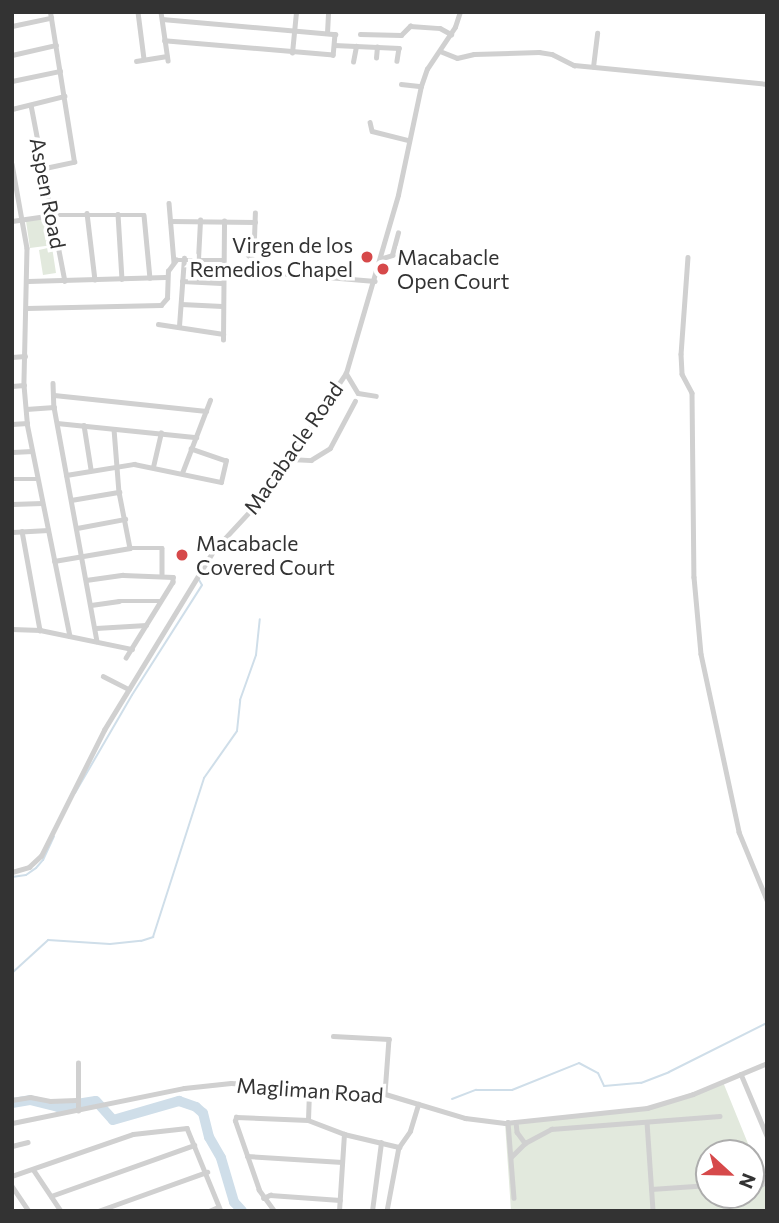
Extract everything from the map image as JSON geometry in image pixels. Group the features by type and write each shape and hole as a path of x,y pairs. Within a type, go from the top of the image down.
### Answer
{"street":[{"path":"138,12 144,59"},
{"path":"136,61 167,58 162,12"},
{"path":"292,53 296,12"},
{"path":"327,33 328,12"},
{"name":"Macabacle Road","path":"12,873 29,867 41,856 65,802 214,550 263,497 346,373 375,281 421,86 427,69 451,34 460,12"},
{"path":"12,26 50,15 74,162 45,168"},
{"path":"162,19 335,34 333,55 165,41"},
{"path":"360,34 401,35 410,26 440,28 451,34"},
{"path":"593,67 597,33"},
{"path":"12,55 56,45"},
{"path":"334,45 399,48 397,61"},
{"path":"354,62 356,46"},
{"path":"376,58 377,47"},
{"path":"440,51 457,58 514,50 539,52 552,54 574,65 767,84"},
{"path":"12,81 60,71"},
{"path":"401,84 421,86"},
{"path":"12,109 64,96"},
{"name":"Aspen Road","path":"31,105 65,281"},
{"path":"370,122 372,131 409,139"},
{"path":"12,164 24,219 28,281 24,385 27,423 70,636"},
{"path":"169,203 174,262"},
{"path":"12,221 88,213 144,215 150,278"},
{"path":"88,213 94,280"},
{"path":"254,237 255,213"},
{"path":"118,215 122,279"},
{"path":"198,259 200,220"},
{"path":"170,221 254,222"},
{"path":"223,340 221,283 224,221"},
{"path":"380,260 392,255 398,233"},
{"path":"248,255 268,272 375,281"},
{"path":"688,257 681,374 692,393 694,577 701,654 739,832 767,900"},
{"path":"27,307 161,304 167,298 168,271 174,262 184,258 222,260"},
{"path":"179,326 184,258"},
{"path":"28,281 165,277"},
{"path":"183,281 221,283"},
{"path":"180,304 222,306"},
{"path":"158,324 223,334"},
{"path":"12,357 25,356"},
{"path":"346,373 358,393 376,397"},
{"path":"53,383 54,407 97,641"},
{"path":"12,386 24,385"},
{"path":"54,395 206,411"},
{"path":"182,473 210,400"},
{"path":"290,459 311,460 330,448 355,401"},
{"path":"26,409 54,407"},
{"path":"12,424 27,423"},
{"path":"57,423 195,437"},
{"path":"84,425 91,469"},
{"path":"114,429 119,492 130,548"},
{"path":"153,467 161,433"},
{"path":"66,475 117,465 153,467 216,482 223,478 226,461 191,449"},
{"path":"12,452 32,451"},
{"path":"12,480 37,479"},
{"path":"71,500 119,492"},
{"path":"12,504 42,503"},
{"path":"77,528 125,519"},
{"path":"12,532 48,530"},
{"path":"22,531 40,630"},
{"path":"54,561 130,548 162,548 162,575"},
{"path":"86,580 123,575 162,575 174,579 127,658"},
{"path":"91,605 119,601 162,601"},
{"path":"96,628 147,625"},
{"path":"12,627 132,649"},
{"path":"103,676 130,689"},
{"path":"334,1036 389,1039 385,1094"},
{"path":"12,1100 30,1097 77,1105 78,1063"},
{"name":"Magliman Road","path":"12,1123 77,1105 100,1106 204,1085 230,1083 385,1094 465,1118 516,1122 647,1108 767,1063"},
{"path":"741,1074 767,1136"},
{"path":"308,1119 309,1088"},
{"path":"387,1211 399,1147 410,1131 418,1104"},
{"path":"511,1157 525,1143 556,1128 720,1116"},
{"path":"274,1211 263,1198 236,1118 308,1119 344,1134 399,1147"},
{"path":"508,1122 514,1198"},
{"path":"516,1122 518,1136 525,1143"},
{"path":"647,1122 653,1211"},
{"path":"12,1176 133,1134 187,1128 220,1209 209,1211"},
{"path":"339,1211 344,1134"},
{"path":"12,1146 28,1142"},
{"path":"372,1211 381,1143"},
{"path":"51,1196 194,1145"},
{"path":"247,1156 342,1162"},
{"path":"33,1169 61,1211"},
{"path":"98,1211 207,1172"},
{"path":"12,1186 29,1211"},
{"path":"651,1189 695,1186"},
{"path":"263,1198 270,1195 340,1200"}],"shaded area":[{"path":"49,217 53,245 30,248 26,221"},
{"path":"52,247 56,273 43,275 39,250"},
{"path":"723,1082 746,1139 695,1139 695,1209 765,1209 765,1186 767,1211 511,1211 505,1123 647,1108"}],"waterway":[{"path":"75,793 132,695 202,585 199,580"},
{"path":"12,973 48,940 110,944 153,937 204,778 237,731 240,700 256,655 260,619"},
{"path":"12,877 26,875 36,868 43,860 54,836"},
{"path":"452,1099 476,1090 512,1090 579,1063 598,1073 604,1086 641,1083 669,1072 767,1023"},
{"path":"12,1103 30,1100 58,1107 96,1101 113,1120 179,1101 196,1107 203,1113 209,1137 221,1158 234,1202 242,1211"}],"place":[{"name":"Virgen de los Remedios Chapel","path":"367,257"},
{"name":"Macabacle Open Court","path":"383,269"},
{"name":"Macabacle Covered Court","path":"182,555"}]}
